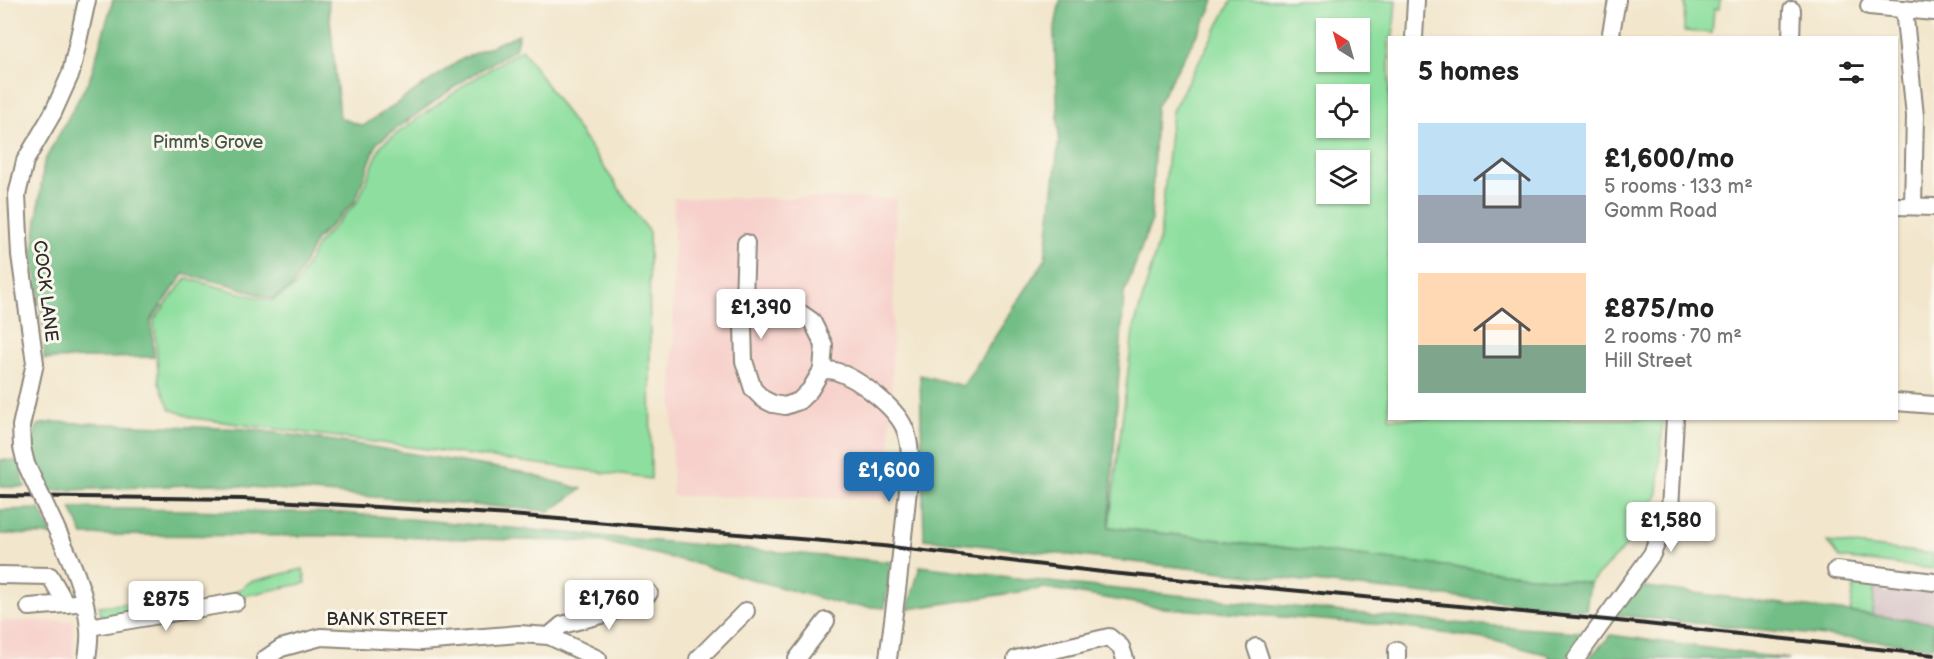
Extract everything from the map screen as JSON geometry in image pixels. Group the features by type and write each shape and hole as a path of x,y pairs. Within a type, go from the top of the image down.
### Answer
{"street":[{"name":"COCK LANE","path":"87,0 71,73 53,113 25,161 17,195 20,255 35,363 21,426 22,447 26,464 69,555 84,602 89,627 87,659"},
{"path":"1414,36 1416,0"},
{"path":"1612,36 1617,0"},
{"path":"1869,6 1934,12"},
{"path":"1904,9 1915,116 1913,206"},
{"path":"1791,36 1792,10"},
{"path":"1898,206 1934,207"},
{"path":"746,243 744,361 753,389 763,399 785,406 799,401 810,390 822,370 824,345 812,321 802,314 774,315"},
{"path":"822,370 835,371 852,379 887,403 896,412 906,431 909,448 909,478 901,567 888,659"},
{"path":"1898,402 1934,405"},
{"path":"1576,659 1652,554 1658,540 1670,510 1675,420"},
{"path":"1836,570 1934,582"},
{"path":"0,575 50,576 66,604"},
{"path":"549,636 562,626 609,614 649,593"},
{"path":"29,607 84,602"},
{"path":"89,627 236,602"},
{"path":"698,659 746,611"},
{"path":"797,659 826,621"},
{"name":"BANK STREET","path":"265,659 281,648 321,637 420,642 519,634 549,636 598,659"},
{"path":"1016,659 1109,637 1121,647 1125,659"}],"shaded area":[{"path":"674,198 896,198 889,499 672,496"},
{"path":"1875,581 1883,581 1882,589 1888,593 1890,582 1934,588 1934,623 1872,615"},
{"path":"0,621 73,621 74,659 0,659"}],"green space":[{"name":"Pimm's Grove","path":"113,0 328,0 340,118 363,126 462,59 519,34 515,49 466,79 377,143 355,201 316,240 292,287 272,299 231,285 184,274 151,320 154,357 44,359 45,337 33,253 44,162 90,78"},
{"path":"1060,0 1214,0 1156,107 1151,222 1124,294 1109,527 1590,583 1586,610 924,539 920,375 963,386 1045,260 1059,139 1054,33"},
{"path":"1232,0 1396,0 1393,36 1388,36 1388,420 1663,420 1658,493 1637,535 1590,583 1109,527 1133,331 1160,237 1172,111"},
{"path":"1685,0 1720,0 1719,9 1714,9 1712,33 1684,31"},
{"path":"522,49 649,232 651,479 193,418 170,409 159,383 154,320 186,278 271,301 295,287 319,242 358,201 381,145 469,82"},
{"path":"54,422 248,429 521,472 582,489 550,511 213,484 45,491 30,447 38,425"},
{"path":"0,460 19,461 25,487 0,487"},
{"path":"71,508 342,513 891,562 885,608 844,605 689,562 604,542 347,536 83,535"},
{"path":"40,509 52,535 0,534 0,510"},
{"path":"1828,542 1934,554 1934,569 1840,558"},
{"path":"920,566 1057,583 1454,623 1590,633 1567,659 1549,659 1549,655 1491,640 1386,625 1164,608 1045,588 908,609"},
{"path":"303,569 306,583 214,602 250,582"},
{"path":"1863,579 1875,581 1872,615 1850,613 1854,586"},
{"path":"1623,584 1934,623 1934,647 1608,614"},
{"path":"193,598 195,601 102,619 99,606"},
{"path":"1611,635 1780,658 1789,659 1588,659"}],"railway":[{"path":"0,496 243,499 511,515 883,546 1111,573 1628,622 1934,655"}]}
